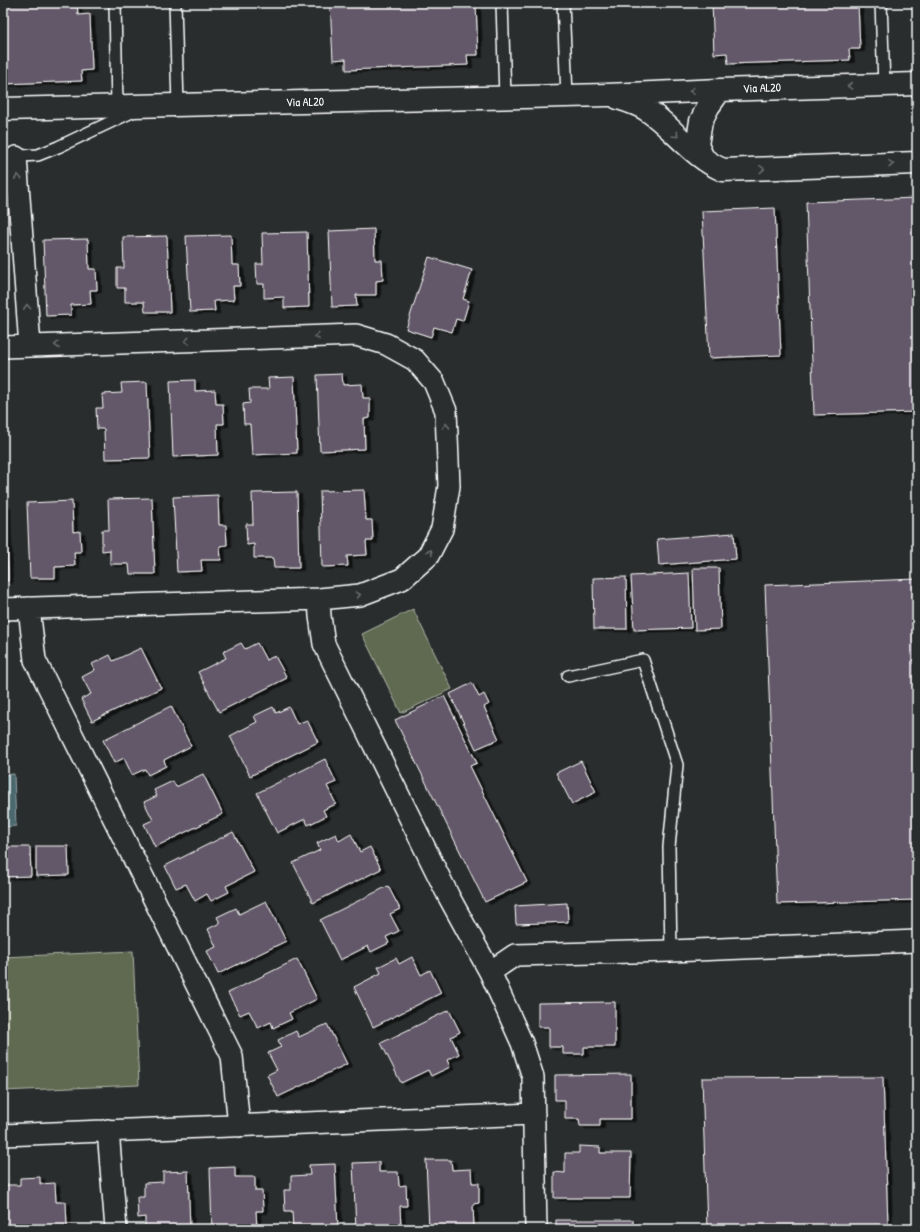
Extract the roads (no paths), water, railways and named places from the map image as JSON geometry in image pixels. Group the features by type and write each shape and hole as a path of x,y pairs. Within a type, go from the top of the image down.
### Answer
{"street":[{"name":"Via AL20","path":"3,109 608,95 917,84"},
{"path":"702,158 697,145 701,121 708,107 720,90"},
{"name":"Via AL20","path":"608,95 636,104 646,109 665,124 702,158 711,165 723,170 917,163"},
{"path":"10,157 30,346"},
{"path":"3,347 356,335 386,344 415,360 434,382 446,411 449,486 442,529 428,556 402,579 360,595 319,599 3,609"},
{"path":"319,599 324,644 449,897 490,972 522,1044 532,1077 536,1229"},
{"path":"29,608 35,660 232,1056 239,1126"},
{"path":"490,972 515,955 671,951 917,941"},
{"path":"3,1135 534,1114"},
{"path":"108,1130 116,1229"}],"lane":[{"path":"115,3 117,107"},
{"path":"175,3 178,105"},
{"path":"502,3 505,97"},
{"path":"563,3 567,96"},
{"path":"881,3 884,85"},
{"path":"10,157 38,155 145,106"},
{"path":"568,676 643,660 676,765 669,847 671,951"}],"water":[{"path":"14,774 16,826 3,827 3,775"}]}
